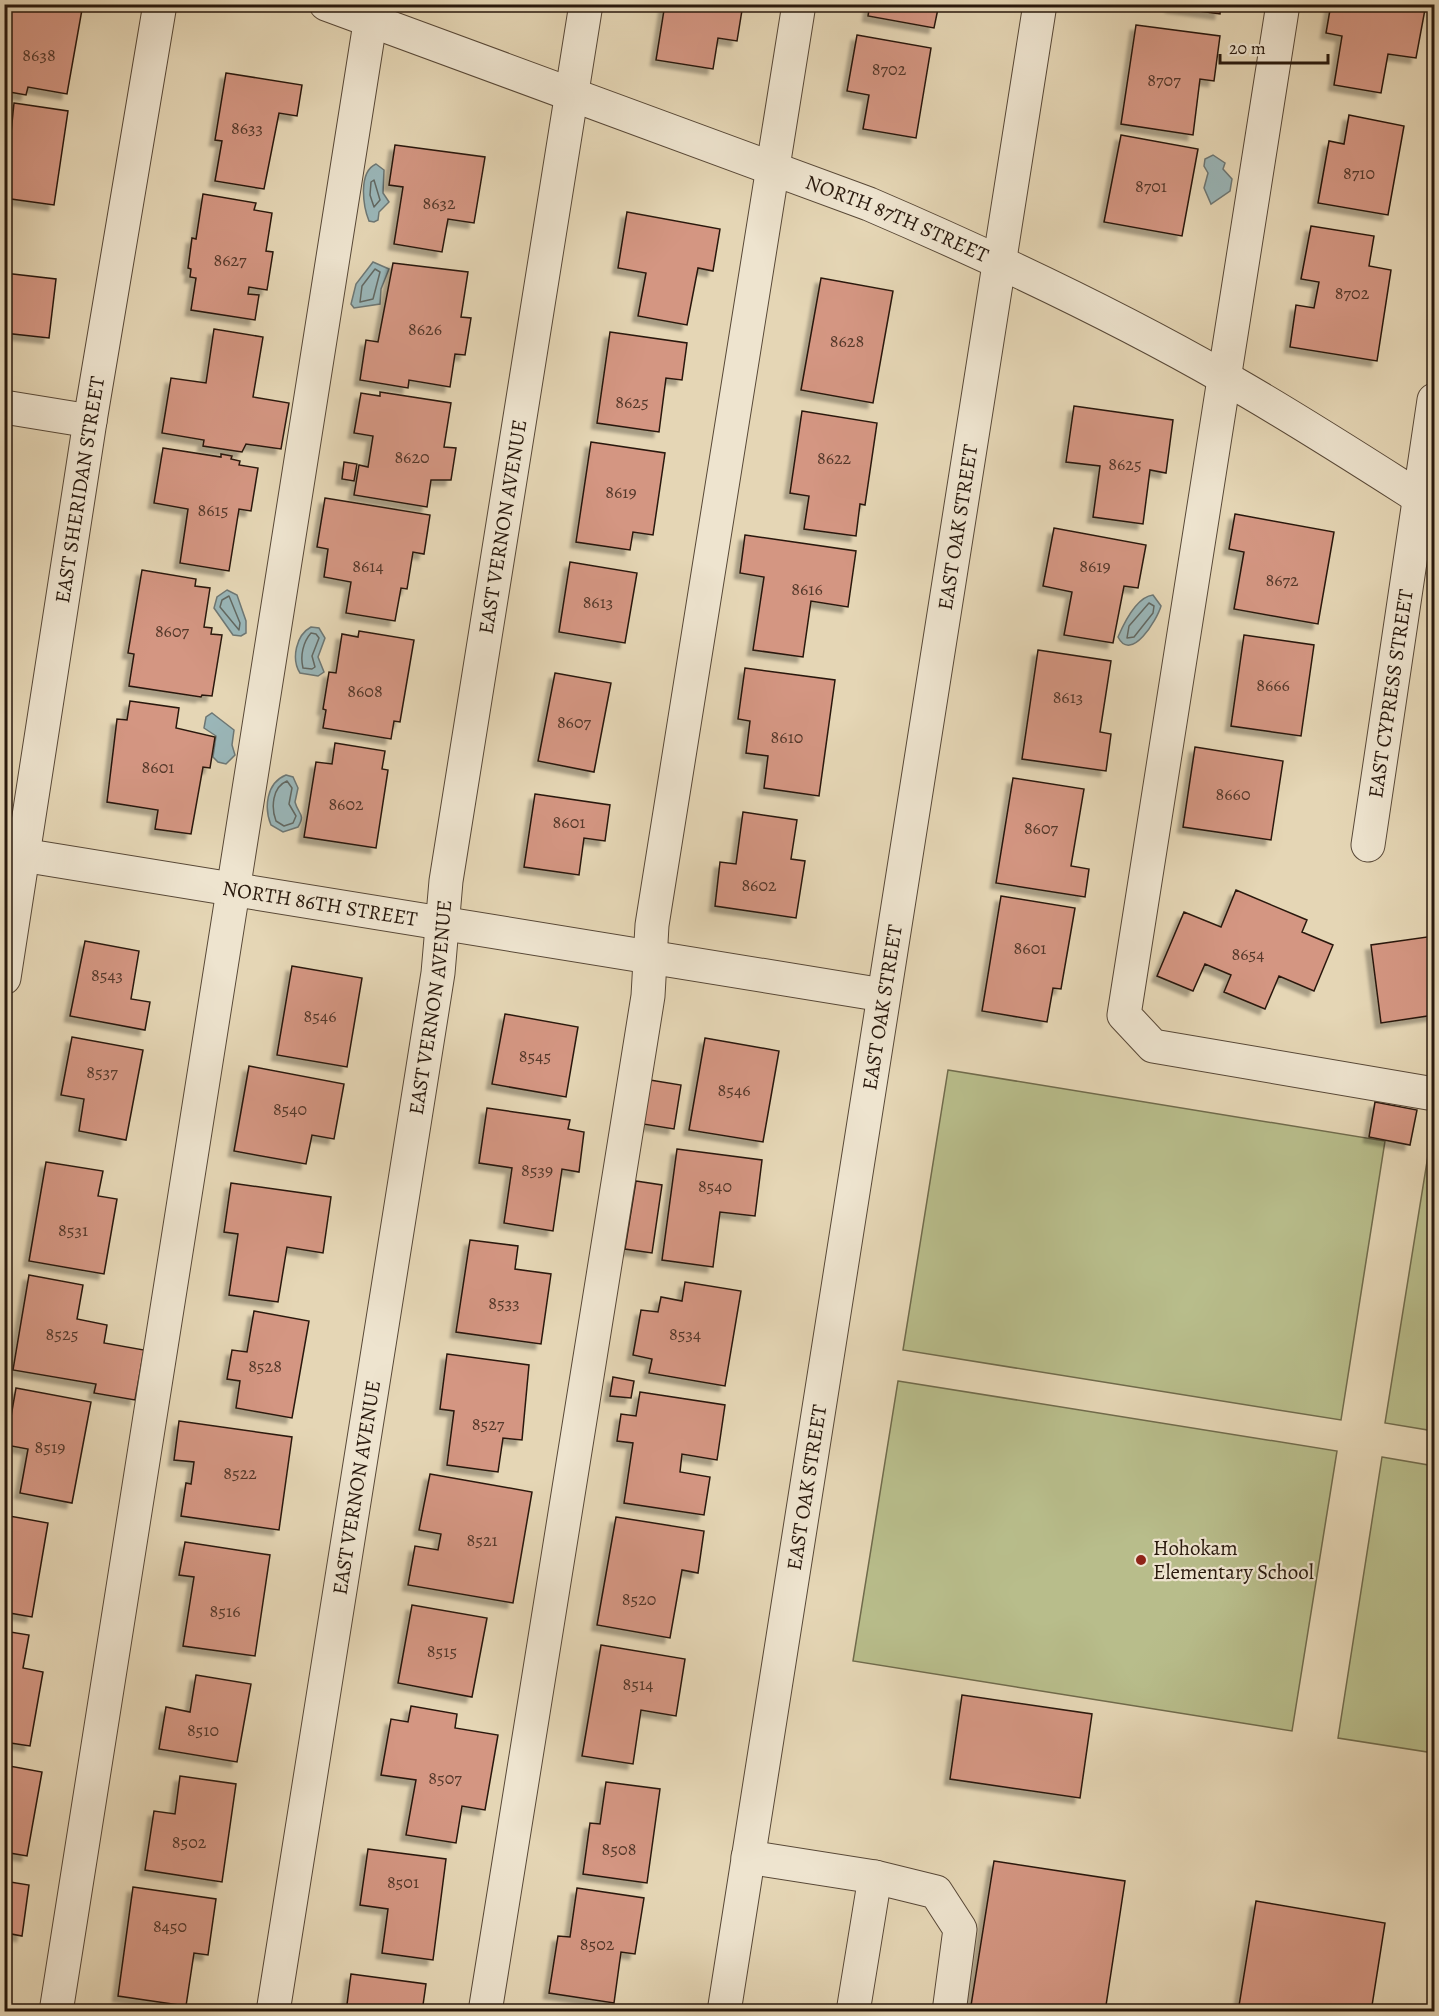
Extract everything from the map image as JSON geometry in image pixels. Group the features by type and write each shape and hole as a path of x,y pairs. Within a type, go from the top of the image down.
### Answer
{"street":[{"name":"EAST SHERIDAN STREET","path":"4,978 14,853 90,422 160,4"},
{"name":"NORTH 87TH STREET","path":"326,4 372,13 572,96 869,204 999,262 1071,296 1226,378 1428,502"},
{"name":"EAST VERNON AVENUE","path":"273,2012 436,985 447,874 586,4"},
{"path":"485,2012 646,1007 654,913 799,4"},
{"name":"EAST OAK STREET","path":"724,2012 1040,4"},
{"path":"1283,4 1124,1015 1153,1046 1434,1094"},
{"path":"56,2012 372,13"},
{"name":"EAST CYPRESS STREET","path":"1368,845 1428,502 1434,400"},
{"path":"4,407 90,422"},
{"name":"NORTH 86TH STREET","path":"14,853 883,995"},
{"path":"748,1857 875,1877 936,1892 960,1929 949,2012"},
{"path":"854,2012 875,1877"}],"green space":[{"path":"948,1070 1385,1141 1341,1420 903,1350"},
{"path":"1430,1143 1434,1144 1434,1431 1385,1423"},
{"path":"898,1381 1337,1451 1292,1731 853,1661"},
{"path":"1382,1457 1434,1466 1434,1753 1338,1738"}],"water":[{"path":"1213,155 1225,163 1223,169 1232,179 1230,191 1211,204 1204,188 1208,173 1204,166 1205,159"},
{"path":"376,164 384,170 383,193 389,202 379,212 378,220 374,222 369,221 367,215 364,182 370,168"},
{"path":"373,262 389,269 381,289 380,304 354,308 351,304 356,284"},
{"path":"227,590 237,595 246,621 246,633 241,636 233,635 214,608 217,597"},
{"path":"1153,595 1161,606 1149,629 1136,642 1130,645 1123,644 1118,637 1127,618 1141,600"},
{"path":"311,627 319,628 325,638 318,657 324,672 318,676 300,673 296,661 296,648 299,641"},
{"path":"212,713 234,730 232,745 235,755 226,764 218,762 213,757 216,736 204,728 206,717"},
{"path":"286,775 293,777 298,788 295,802 301,819 298,827 283,832 271,825 267,804 274,784"}],"building":[{"path":"8,4 83,4 67,94 28,87 26,95 4,91 4,23"},
{"path":"665,4 743,4 737,41 718,38 713,69 656,60"},
{"path":"870,4 939,4 934,28 868,16"},
{"path":"1171,4 1221,4 1220,14 1171,7"},
{"path":"1331,4 1426,4 1416,58 1388,54 1381,93 1334,85 1342,36 1326,33"},
{"path":"1136,25 1220,36 1214,81 1200,79 1193,135 1121,124"},
{"path":"857,35 931,48 916,138 863,129 869,95 847,91"},
{"path":"226,73 302,85 297,116 279,113 264,189 215,181 222,141 215,140"},
{"path":"14,103 68,111 54,205 4,198 4,132 11,133"},
{"path":"1349,115 1404,126 1388,215 1318,203 1329,141 1344,144"},
{"path":"1121,135 1198,149 1182,236 1104,222"},
{"path":"395,145 485,157 474,223 448,219 442,252 394,244 403,187 389,185"},
{"path":"203,194 256,203 254,210 272,213 266,251 273,252 267,290 249,287 248,294 259,295 255,320 191,310 196,278 190,277 191,269 188,268 192,238 196,239"},
{"path":"627,212 720,229 713,271 698,268 687,325 638,316 646,273 618,268"},
{"path":"1311,226 1374,236 1369,266 1391,270 1377,361 1290,347 1296,305 1314,308 1319,282 1301,279"},
{"path":"393,263 468,272 461,317 471,318 465,355 455,354 450,387 409,380 408,388 360,380 366,340 378,342"},
{"path":"4,273 56,279 49,338 4,333"},
{"path":"821,278 893,291 873,403 801,390"},
{"path":"214,329 263,337 253,397 289,403 281,449 246,444 242,452 203,446 204,440 162,433 171,378 206,383"},
{"path":"610,332 687,343 682,380 666,378 659,432 597,423"},
{"path":"380,392 451,403 444,447 456,448 451,480 431,480 427,507 354,495 359,465 368,467 373,436 354,433 361,393 380,396"},
{"path":"1074,406 1173,420 1166,473 1150,470 1143,524 1093,517 1100,466 1066,462"},
{"path":"802,411 877,423 865,505 860,504 856,536 804,529 809,496 790,493"},
{"path":"591,442 665,453 653,535 633,532 630,550 576,542"},
{"path":"163,448 221,457 221,454 232,456 231,459 240,461 239,465 258,468 251,511 239,509 229,571 180,563 188,509 154,503"},
{"path":"344,462 357,464 354,481 342,479"},
{"path":"325,498 430,515 424,554 413,552 407,589 401,588 395,621 346,613 351,582 324,577 328,549 317,547"},
{"path":"1235,514 1334,532 1318,624 1234,609 1244,552 1229,549"},
{"path":"1054,528 1146,545 1138,588 1124,586 1113,643 1064,635 1072,592 1043,586"},
{"path":"745,535 856,551 848,607 811,601 803,657 753,650 764,577 740,573"},
{"path":"570,562 637,573 625,643 559,632"},
{"path":"142,570 196,579 195,586 210,588 204,627 212,628 211,634 222,635 212,696 202,695 201,697 129,686 134,654 128,653"},
{"path":"359,631 414,640 400,722 394,721 391,739 323,728 326,710 323,709 329,672 336,673 342,634 358,637"},
{"path":"1244,635 1314,645 1301,736 1231,726"},
{"path":"1038,650 1111,661 1100,732 1111,734 1106,771 1022,759"},
{"path":"745,668 835,680 819,796 764,788 768,756 746,753 750,721 738,719"},
{"path":"555,673 611,683 594,772 538,761"},
{"path":"130,701 179,708 176,728 215,737 210,768 203,767 191,834 155,829 158,810 107,802 117,719 127,720"},
{"path":"335,743 385,751 382,769 388,770 376,848 304,837 316,762 332,764"},
{"path":"1195,747 1283,761 1271,840 1183,827"},
{"path":"1013,778 1084,789 1071,866 1089,869 1085,897 996,883"},
{"path":"535,794 610,805 605,841 584,838 579,875 524,867"},
{"path":"743,812 797,820 791,859 805,861 796,918 715,906 720,862 736,864"},
{"path":"1236,890 1307,920 1302,932 1333,945 1314,991 1279,976 1265,1009 1224,992 1231,975 1205,964 1193,991 1157,976 1184,912 1221,927"},
{"path":"1001,896 1075,908 1061,989 1053,988 1047,1022 982,1011"},
{"path":"1434,936 1434,1015 1381,1023 1371,945"},
{"path":"85,941 139,951 131,999 150,1002 145,1030 70,1016"},
{"path":"292,966 362,978 347,1067 277,1055"},
{"path":"505,1014 578,1027 566,1097 492,1084"},
{"path":"72,1037 143,1050 126,1140 79,1131 84,1099 61,1095"},
{"path":"705,1038 779,1051 763,1142 689,1130"},
{"path":"249,1066 344,1084 334,1139 312,1135 306,1164 234,1151"},
{"path":"650,1080 681,1085 674,1129 643,1124"},
{"path":"1375,1102 1417,1110 1410,1145 1369,1137"},
{"path":"487,1108 570,1120 568,1129 584,1132 579,1172 562,1169 553,1231 504,1223 512,1168 479,1163"},
{"path":"677,1149 762,1160 755,1216 720,1212 713,1267 662,1260"},
{"path":"46,1162 103,1171 98,1196 117,1199 104,1274 29,1261"},
{"path":"636,1181 662,1185 652,1253 625,1249"},
{"path":"231,1183 331,1197 323,1253 287,1247 278,1302 229,1295 238,1234 224,1232"},
{"path":"470,1240 518,1246 515,1269 551,1274 541,1344 456,1332"},
{"path":"29,1275 83,1285 77,1319 107,1325 104,1343 144,1350 135,1400 94,1393 96,1384 13,1370"},
{"path":"685,1282 741,1291 725,1386 649,1373 652,1359 633,1355 641,1310 658,1312 661,1297 682,1301"},
{"path":"254,1311 309,1321 292,1418 236,1408 240,1381 227,1379 232,1350 247,1352"},
{"path":"447,1354 529,1365 522,1440 503,1438 498,1472 447,1465 454,1411 440,1409"},
{"path":"613,1377 634,1381 631,1398 610,1396"},
{"path":"16,1388 91,1402 72,1503 20,1493 28,1449 6,1445"},
{"path":"640,1392 725,1405 717,1460 682,1454 680,1472 710,1477 704,1515 624,1503 633,1443 617,1441 621,1414 636,1416"},
{"path":"179,1421 292,1437 279,1530 181,1516 186,1483 191,1484 194,1462 174,1460"},
{"path":"430,1474 532,1492 513,1603 408,1585 415,1546 438,1550 441,1534 419,1530"},
{"path":"4,1515 48,1523 32,1617 4,1612"},
{"path":"616,1517 704,1531 698,1573 682,1570 670,1638 597,1625"},
{"path":"185,1542 270,1555 255,1656 183,1646 194,1577 179,1575"},
{"path":"412,1605 487,1618 472,1697 398,1683"},
{"path":"4,1631 29,1635 23,1668 43,1672 30,1746 4,1742"},
{"path":"601,1645 685,1659 676,1716 641,1710 633,1764 582,1756"},
{"path":"196,1675 251,1684 237,1762 159,1749 166,1707 190,1712"},
{"path":"962,1695 1092,1714 1080,1798 950,1779"},
{"path":"411,1706 457,1714 455,1728 498,1735 485,1810 462,1806 456,1843 406,1835 416,1780 381,1775 391,1719 408,1722"},
{"path":"4,1765 42,1772 27,1856 4,1852"},
{"path":"180,1776 236,1784 222,1882 145,1870 154,1811 175,1814"},
{"path":"606,1782 660,1789 647,1883 583,1874 590,1823 600,1824"},
{"path":"368,1849 446,1859 433,1960 382,1953 388,1909 360,1905"},
{"path":"994,1861 1125,1881 1105,2012 970,2012"},
{"path":"4,1881 29,1885 22,1936 6,1933 4,1946"},
{"path":"133,1887 216,1899 208,1955 194,1953 186,2006 118,1996"},
{"path":"577,1888 644,1898 635,1954 621,1952 614,2003 549,1993 558,1936 570,1937"},
{"path":"1256,1901 1385,1923 1371,2012 1238,2012"},
{"path":"351,1974 426,1984 422,2012 346,2012"}],"place":[{"name":"Hohokam Elementary School","path":"1141,1560"}]}
